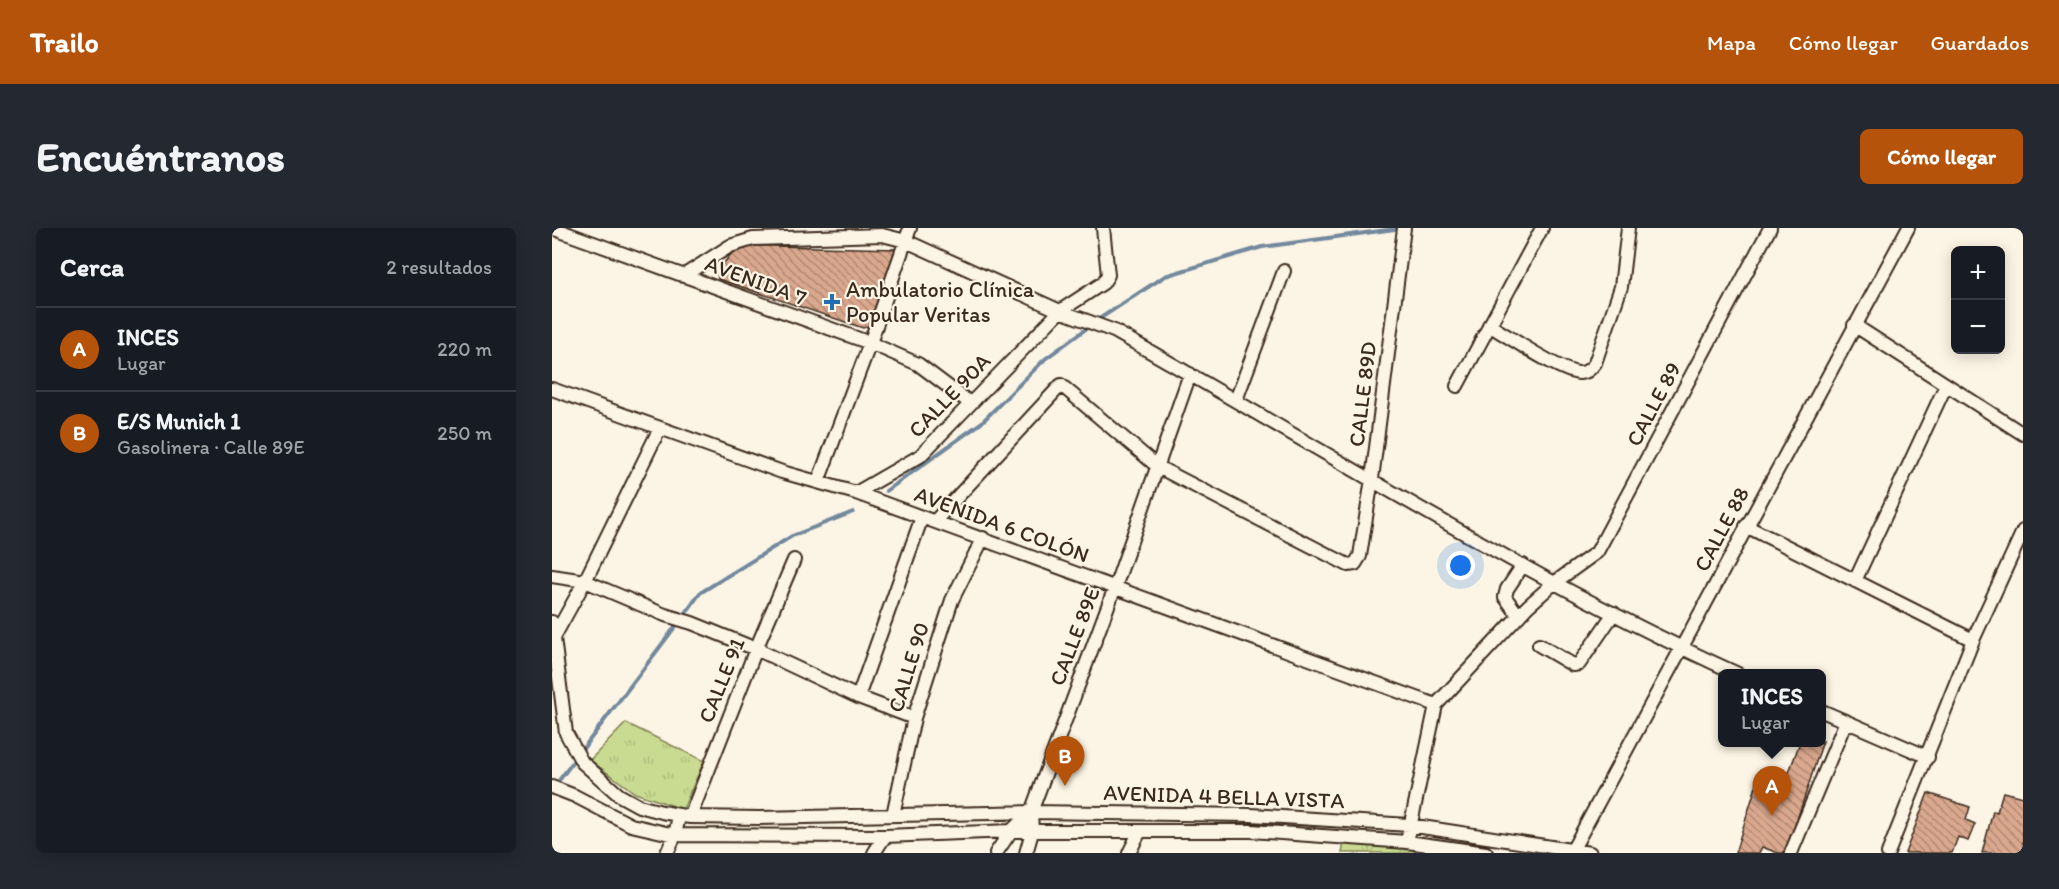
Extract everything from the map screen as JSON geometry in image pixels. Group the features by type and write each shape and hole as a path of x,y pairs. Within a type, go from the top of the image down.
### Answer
{"street":[{"name":"AVENIDA 7","path":"554,228 870,343 918,364 970,403"},
{"path":"818,482 910,228"},
{"name":"CALLE 90A","path":"856,492 920,456 1060,311 1103,283 1108,275 1103,228"},
{"name":"CALLE 89D","path":"1158,467 1348,566 1355,564 1360,556 1372,480 1404,228"},
{"path":"1457,386 1542,228"},
{"path":"1489,326 1567,371 1583,374 1590,370 1595,363 1621,287 1628,228"},
{"name":"CALLE 89","path":"1436,705 1519,616 1554,583 1597,552 1770,228"},
{"name":"CALLE 88","path":"1573,849 1683,649 1746,526 1908,228"},
{"path":"683,276 754,233 883,232 1060,311 1114,331 1523,566 1683,649 1727,669"},
{"path":"1236,400 1284,271"},
{"path":"1854,325 2023,434"},
{"name":"CALLE 89E","path":"1031,812 1190,374"},
{"path":"1855,581 1946,385"},
{"path":"935,521 1061,386 1158,467"},
{"name":"AVENIDA 6 COLÓN","path":"552,389 782,472 856,492 1436,705"},
{"path":"554,637 585,581 660,428"},
{"path":"858,697 922,517"},
{"path":"1746,526 1973,640"},
{"path":"1888,853 1973,640 2023,531"},
{"name":"CALLE 90","path":"893,815 914,718 952,600 983,538"},
{"name":"CALLE 91","path":"667,853 685,816 794,560"},
{"path":"1519,616 1505,597 1507,589 1523,566"},
{"path":"552,576 585,581 665,615 692,623 756,649 858,697 914,718"},
{"path":"1539,645 1573,664 1579,663 1614,613"},
{"path":"552,622 557,688"},
{"name":"AVENIDA 4 BELLA VISTA","path":"557,688 566,733 582,762 619,795 639,806 685,816 759,818 1031,812 1251,815 1409,825 1590,853"},
{"path":"1407,843 1436,705"},
{"path":"1826,713 1928,757"},
{"path":"1791,853 1846,722"},
{"name":"AVENIDA 4 BELLA VISTA","path":"552,786 631,825 675,835 885,836 1011,831 1251,831 1407,843 1428,849 1486,853"},
{"path":"996,853 1011,831 1031,812"},
{"path":"1026,853 1032,832 1031,812"},
{"path":"1428,849 1431,828"},
{"path":"1129,853 1140,831"},
{"path":"874,853 885,836"}],"green space":[{"path":"626,723 704,761 683,809 635,793 590,760"},
{"path":"1345,838 1345,844 1415,849 1414,853 1342,853"}],"building":[{"name":"Ambulatorio Clínica Popular Veritas","path":"738,245 897,249 871,325 863,328 718,279 717,272"},
{"path":"1798,747 1821,747 1786,853 1778,853 1762,847 1759,853 1735,853 1759,777 1784,786"},
{"path":"2003,792 2023,797 2023,853 1982,853 1993,811 1997,812"},
{"path":"1928,793 1970,807 1966,820 1975,824 1968,841 1958,837 1952,853 1905,853"}],"waterway":[{"path":"1096,321 1165,276 1262,247 1402,228"},
{"path":"886,491 981,423 1045,359 1090,326"},
{"path":"683,617 700,593 792,536 853,512"},
{"path":"554,787 678,623"}],"place":[{"name":"Ambulatorio Clínica Popular Veritas","path":"832,302"},
{"name":"E/S Munich 1","path":"1065,786"},
{"name":"INCES","path":"1772,816"}]}
